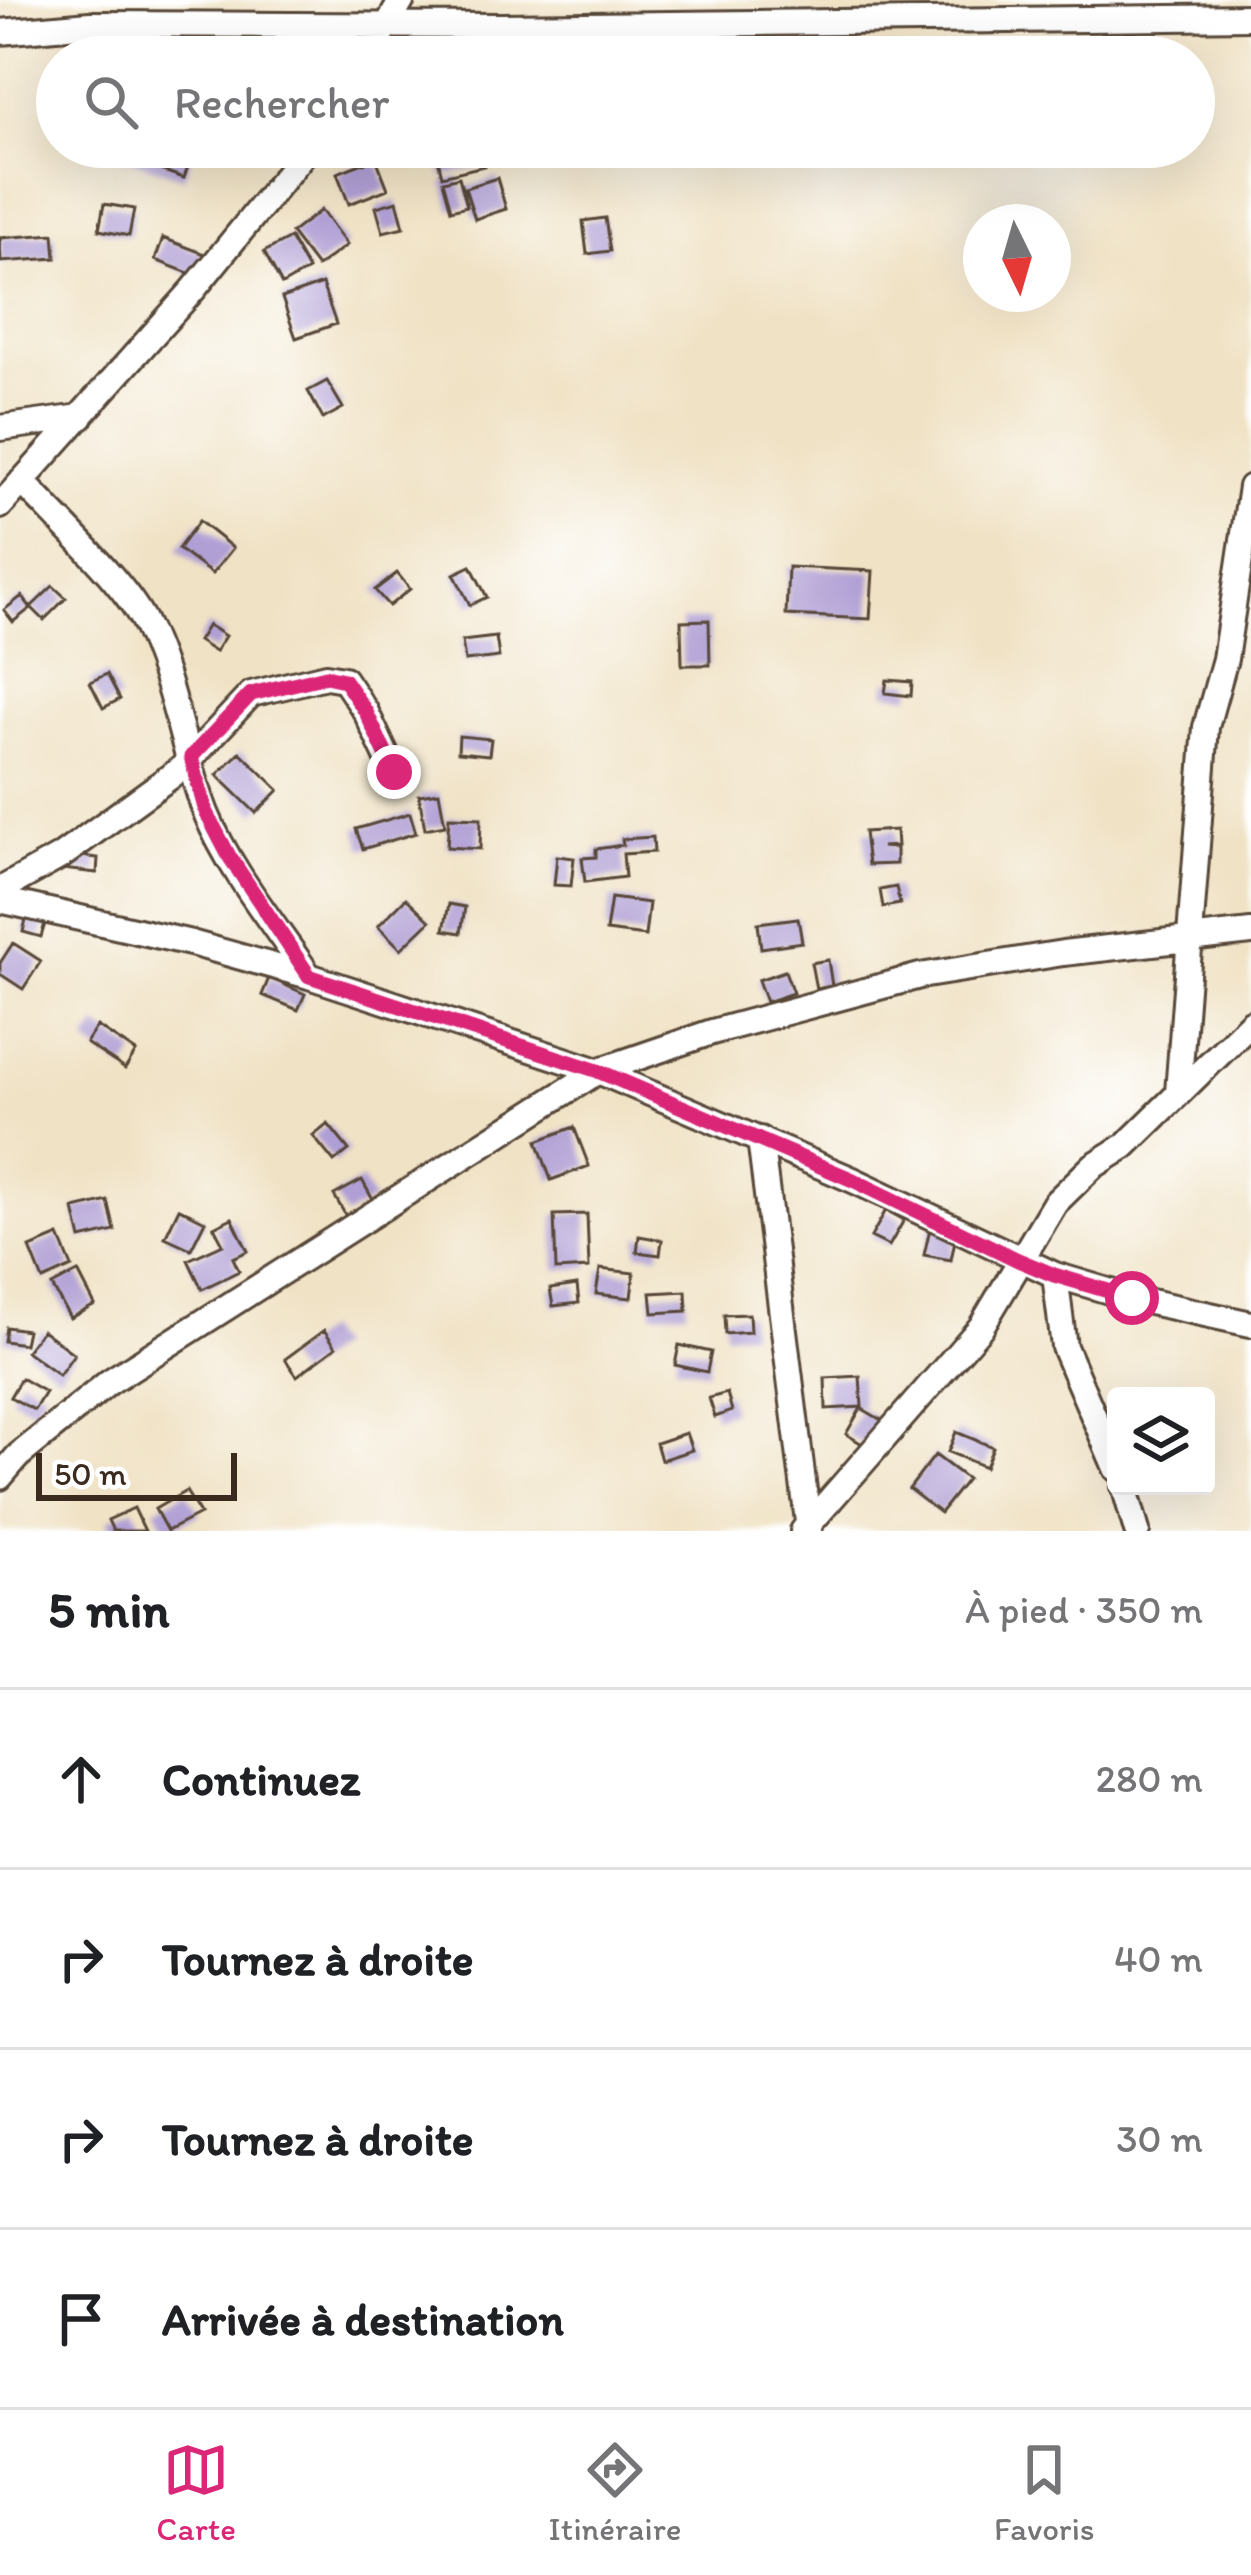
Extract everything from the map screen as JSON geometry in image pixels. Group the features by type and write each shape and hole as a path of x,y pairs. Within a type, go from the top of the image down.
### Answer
{"street":[{"path":"381,36 402,0"},
{"path":"0,32 90,24 500,26 1251,17"},
{"path":"0,506 193,290 292,168"},
{"path":"0,428 81,417"},
{"path":"22,481 144,621 206,812 229,856 309,976"},
{"path":"1178,1093 1206,727 1225,659 1251,487"},
{"path":"0,890 61,856 150,793 251,694 326,676 344,680 366,712 394,772"},
{"path":"0,900 191,943 309,976 598,1071 760,1139 1054,1275 1251,1324"},
{"path":"0,1477 18,1456 110,1382 598,1071 712,1032 920,976 1251,932"},
{"path":"807,1528 981,1327 1055,1203 1093,1166 1126,1146 1251,1023"},
{"path":"760,1139 807,1528"},
{"path":"1054,1275 1064,1347 1107,1447"},
{"path":"1127,1495 1137,1531"}],"building":[{"path":"155,168 188,168 184,178"},
{"path":"380,168 388,189 349,204 337,173"},
{"path":"440,168 476,168 442,176"},
{"path":"459,177 467,206 451,210 443,181"},
{"path":"497,178 506,209 475,219 465,188"},
{"path":"397,201 404,227 383,232 376,207"},
{"path":"104,204 134,209 129,236 99,230"},
{"path":"321,210 347,245 317,267 291,233"},
{"path":"605,218 610,251 587,254 583,221"},
{"path":"54,234 56,258 1,262 0,238"},
{"path":"163,238 205,254 196,276 155,260"},
{"path":"290,238 308,270 282,285 264,252"},
{"path":"322,284 336,324 296,338 282,298"},
{"path":"327,381 343,408 323,419 308,391"},
{"path":"199,521 233,548 212,574 178,549"},
{"path":"471,566 487,597 470,605 454,574"},
{"path":"788,567 873,571 870,619 786,615"},
{"path":"397,573 410,589 389,606 375,590"},
{"path":"53,586 66,598 44,620 31,607"},
{"path":"22,596 31,608 13,622 4,610"},
{"path":"709,620 710,665 682,665 681,621"},
{"path":"208,625 225,636 215,652 198,641"},
{"path":"496,637 499,657 465,661 462,641"},
{"path":"107,674 120,699 103,708 90,682"},
{"path":"887,680 912,682 911,696 885,693"},
{"path":"459,736 491,739 489,755 458,752"},
{"path":"240,752 279,790 256,813 217,775"},
{"path":"439,792 445,825 425,829 419,795"},
{"path":"410,813 416,833 363,849 356,829"},
{"path":"449,817 481,818 480,849 447,847"},
{"path":"896,830 897,846 882,847 896,848 896,864 868,865 864,832"},
{"path":"653,837 654,852 623,854 625,877 585,882 582,858 596,857 596,849 623,845 622,839"},
{"path":"64,854 98,858 97,873 62,869"},
{"path":"557,856 574,858 571,886 554,885"},
{"path":"896,887 900,904 883,907 880,890"},
{"path":"406,898 430,921 401,949 378,926"},
{"path":"611,898 649,903 645,936 606,931"},
{"path":"449,904 465,907 461,933 444,930"},
{"path":"27,915 46,920 41,937 23,932"},
{"path":"798,918 802,942 761,948 758,923"},
{"path":"13,943 41,961 23,989 0,974 0,963"},
{"path":"828,960 832,986 816,989 811,963"},
{"path":"785,971 793,993 766,1002 758,980"},
{"path":"269,978 305,994 298,1010 262,995"},
{"path":"97,1026 136,1052 125,1069 86,1043"},
{"path":"328,1124 349,1150 334,1162 313,1136"},
{"path":"574,1127 589,1166 551,1180 537,1141"},
{"path":"362,1180 373,1200 346,1216 334,1195"},
{"path":"108,1201 115,1231 81,1239 74,1209"},
{"path":"179,1208 205,1221 191,1249 165,1237"},
{"path":"886,1210 904,1220 889,1246 871,1237"},
{"path":"587,1214 589,1268 556,1270 554,1215"},
{"path":"232,1218 248,1251 233,1258 239,1271 202,1289 188,1260 223,1244 214,1227"},
{"path":"931,1224 957,1230 951,1260 924,1255"},
{"path":"59,1236 72,1267 43,1280 30,1248"},
{"path":"639,1236 662,1240 660,1255 637,1252"},
{"path":"600,1269 634,1273 631,1298 596,1294"},
{"path":"78,1272 95,1305 70,1318 52,1286"},
{"path":"577,1285 579,1303 553,1306 550,1289"},
{"path":"686,1291 687,1311 653,1313 651,1293"},
{"path":"749,1314 750,1332 725,1334 724,1315"},
{"path":"6,1327 27,1330 24,1344 4,1341"},
{"path":"42,1330 74,1354 59,1375 26,1351"},
{"path":"324,1330 336,1347 297,1376 285,1359"},
{"path":"679,1345 711,1352 707,1372 675,1365"},
{"path":"860,1376 862,1407 826,1409 825,1378"},
{"path":"21,1378 45,1392 34,1410 10,1397"},
{"path":"727,1393 732,1411 715,1417 709,1398"},
{"path":"861,1408 883,1421 867,1447 846,1434"},
{"path":"956,1432 993,1447 985,1467 948,1452"},
{"path":"686,1433 692,1450 661,1460 656,1443"},
{"path":"935,1455 967,1479 940,1513 909,1489"},
{"path":"186,1491 200,1514 167,1531 155,1509"},
{"path":"134,1508 145,1531 113,1531 108,1520"}],"route":[{"path":"394,772 366,712 344,680 326,676 251,694 191,757 206,812 229,856 309,976 598,1071 853,1180 1018,1260 1132,1298"}]}
